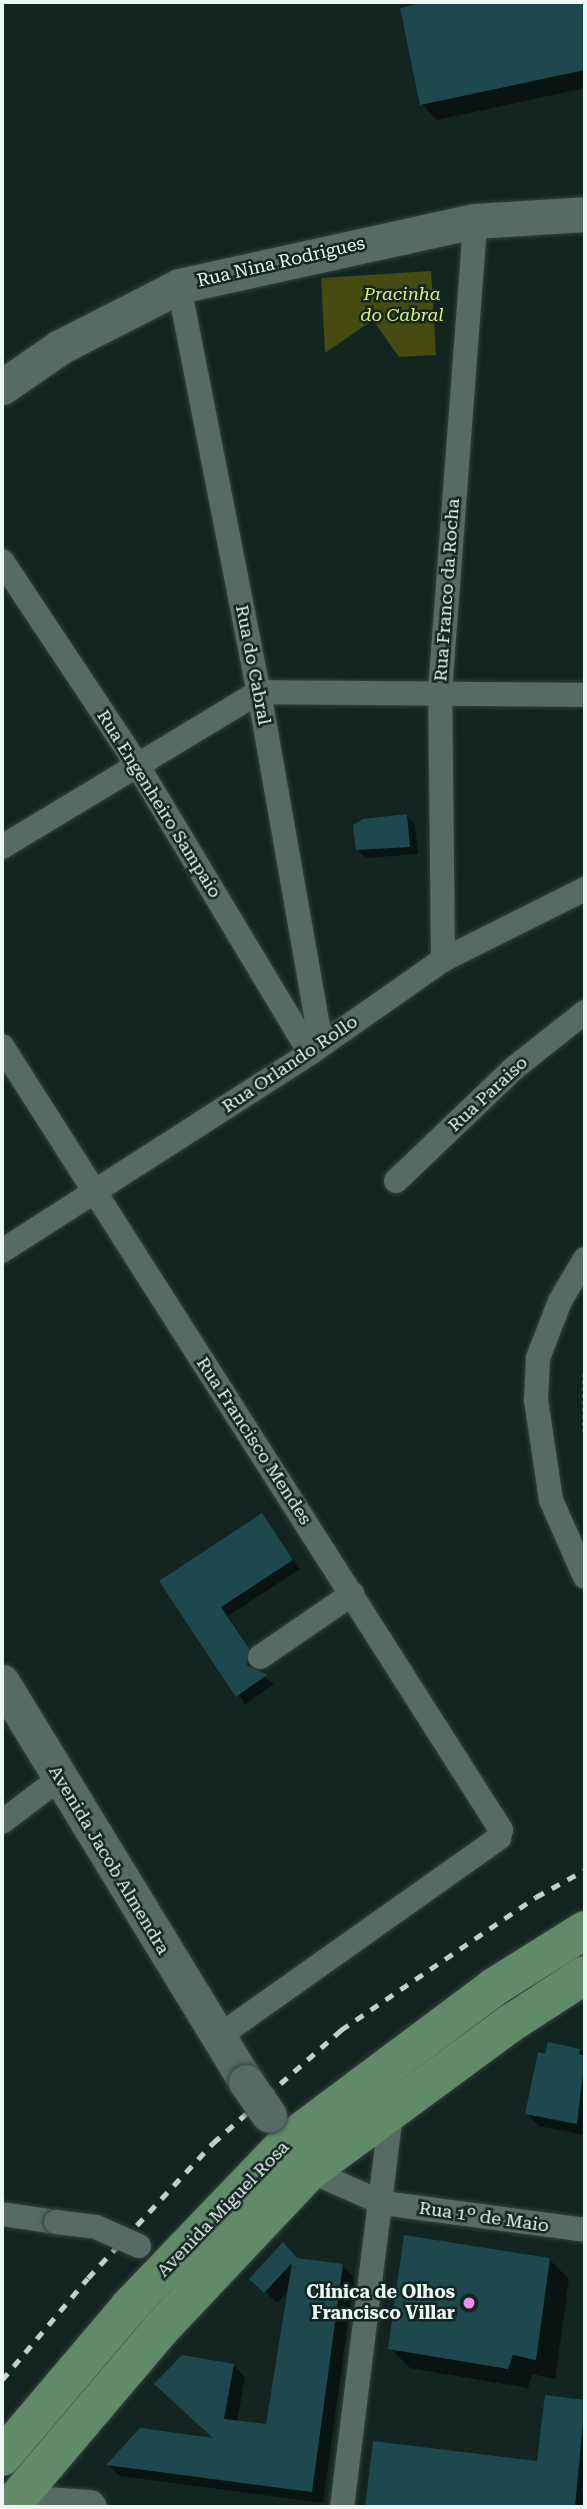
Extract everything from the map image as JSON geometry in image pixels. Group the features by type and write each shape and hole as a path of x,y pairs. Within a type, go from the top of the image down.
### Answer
{"main road":[{"name":"Avenida Miguel Rosa","path":"2,2457 153,2256 278,2128 585,1930"},
{"name":"Avenida Miguel Rosa","path":"9,2503 160,2330 310,2171 392,2108 585,1975"},
{"path":"278,2128 310,2171"}],"street":[{"name":"Rua Nina Rodrigues","path":"2,387 60,347 179,286 475,221 585,214"},
{"name":"Rua Franco da Rocha","path":"443,960 440,691 475,221"},
{"name":"Rua do Cabral","path":"179,286 259,692 315,1049"},
{"name":"Rua Engenheiro Sampaio","path":"2,561 136,763 315,1049"},
{"path":"2,847 136,763 259,692 440,691 585,695"},
{"name":"Rua Orlando Rollo","path":"2,1251 315,1049 443,960 585,888"},
{"name":"Rua Paraiso","path":"396,1181 513,1069 585,1012"},
{"name":"Rua Francisco Mendes","path":"2,1046 493,1813 501,1830 499,1838 216,2038"},
{"path":"585,1259 560,1301 538,1358 536,1400 551,1500 585,1577"},
{"path":"260,1657 352,1594"},
{"name":"Avenida Jacob Almendra","path":"2,1682 216,2038 278,2128"},
{"path":"2,1822 60,1778"},
{"path":"342,2507 383,2203 392,2108"},
{"name":"Rua 1º de Maio","path":"310,2171 383,2203 585,2230"},
{"path":"2,2214 96,2227 153,2256"},
{"path":"9,2503 89,2507"}],"path":[{"path":"585,1373 585,1432"}],"green space":[{"name":"Pracinha do Cabral","path":"431,271 436,355 399,357 373,320 325,353 321,278"}],"building":[{"path":"428,2 585,2 585,70 420,105 400,8"},
{"path":"407,814 410,847 356,850 353,825 363,819"},
{"path":"262,1513 293,1560 221,1607 249,1648 247,1665 267,1675 236,1697 159,1581"},
{"path":"548,2042 580,2049 579,2054 585,2056 577,2124 525,2114 538,2052 545,2054"},
{"name":"Clínica de Olhos Francisco Villar","path":"404,2235 550,2258 536,2360 513,2355 508,2369 388,2349"},
{"path":"283,2242 297,2258 343,2264 312,2492 106,2465 140,2428 213,2438 154,2384 182,2355 234,2364 224,2419 266,2424 292,2263 264,2293 249,2279"},
{"path":"545,2395 585,2400 575,2507 365,2507 373,2441 537,2461"}],"railway":[{"path":"2,2380 88,2278 213,2143 341,2030 536,1897 585,1870"}],"place":[{"name":"Clínica de Olhos Francisco Villar","path":"469,2303"}]}
